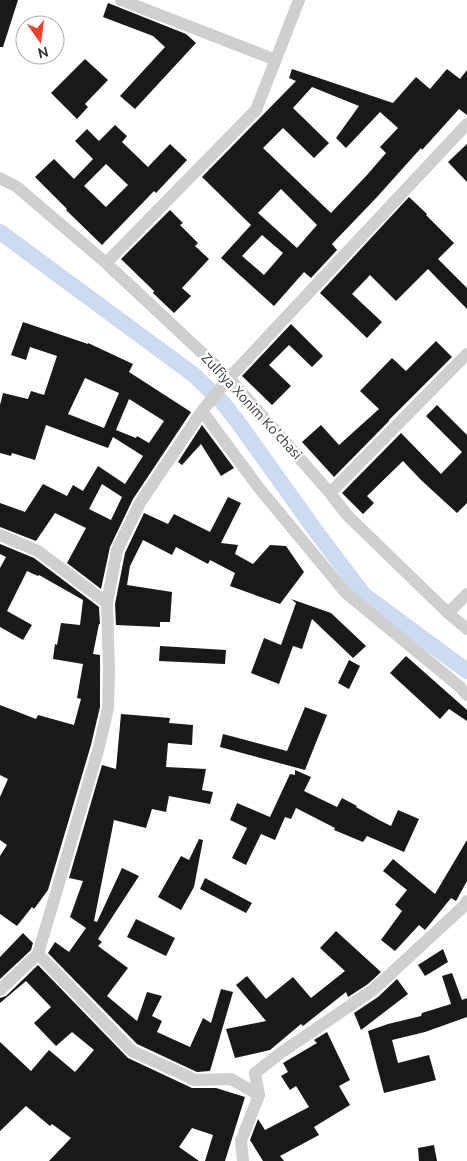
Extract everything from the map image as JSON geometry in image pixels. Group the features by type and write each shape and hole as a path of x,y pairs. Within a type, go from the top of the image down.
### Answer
{"street":[{"path":"123,0 276,60"},
{"path":"106,263 256,110 299,0"},
{"path":"0,990 38,954 99,747 108,708 107,603 117,550 140,503 206,406 227,381 467,124"},
{"name":"Zulfiya Xonim Ko'chasi","path":"0,178 16,187 106,263 227,381 330,492 347,514 448,613 467,629"},
{"path":"330,492 467,354"},
{"path":"206,406 259,488 345,592 460,687 467,695"},
{"path":"0,535 38,551 107,603"},
{"path":"448,613 467,594"},
{"path":"243,1161 241,1141 260,1095 255,1073 282,1052 373,990 464,906 467,901"},
{"path":"38,954 132,1051 195,1080 231,1079 260,1095"}],"building":[{"path":"0,0 18,0 3,47 0,47"},
{"path":"108,3 186,34 196,43 135,109 120,96 165,47 153,36 103,17"},
{"path":"85,59 108,80 85,104 88,107 77,119 51,93"},
{"path":"292,69 393,103 416,77 430,89 447,69 460,79 467,70 467,115 459,109 332,244 337,250 311,278 304,272 274,306 221,258 251,225 202,177 296,81 289,78","holes":["312,87 359,106 336,138 346,148 380,112 398,128 380,147 386,153 331,213 263,148 283,128 314,158 329,143 293,108","281,189 317,225 297,248 258,213","262,235 283,253 264,275 242,256"]},
{"path":"115,125 127,136 122,142 148,167 170,144 187,160 102,245 35,177 54,159 74,179 93,159 75,141 87,129 99,141","holes":["106,164 128,185 106,207 84,186"]},
{"path":"467,144 467,182 448,162"},
{"path":"409,197 454,243 438,259 467,288 467,309 428,269 396,301 370,275 352,294 382,322 367,338 320,293"},
{"path":"170,210 183,223 180,225 198,243 195,246 209,259 182,288 191,296 174,313 121,259"},
{"path":"23,322 88,343 133,364 129,372 191,412 133,499 110,547 101,589 67,563 86,528 55,513 36,541 0,527 0,503 25,512 43,484 67,496 73,485 83,491 98,466 125,484 143,456 113,437 108,448 46,425 35,460 12,453 11,456 0,453 0,405 3,393 28,399 31,391 44,395 57,356 30,347 26,360 11,355","holes":["85,378 119,393 104,428 68,414","129,399 164,421 149,443 137,436 136,438 116,430","102,484 122,497 111,520 89,509"]},
{"path":"291,324 323,356 312,367 289,345 269,365 291,386 272,405 242,376"},
{"path":"436,341 452,357 334,477 302,442 321,425 339,445 379,409 360,391 392,358 406,371"},
{"path":"437,405 467,435 467,503 457,513 403,461 367,496 374,503 363,514 342,493 401,433 441,474 462,452 426,416"},
{"path":"202,425 234,468 221,476 201,444 182,465 178,462"},
{"path":"228,497 241,503 221,543 238,545 235,554 253,564 270,545 286,546 304,572 280,604 230,586 235,573 210,560 208,564 176,547 172,555 143,540 130,566 127,585 172,592 170,622 160,622 160,627 116,625 115,604 125,553 144,513 168,524 174,514 210,532"},
{"path":"0,544 34,558 99,607 100,624 93,654 100,655 100,707 91,745 48,890 34,909 32,907 17,926 0,914 0,856 7,845 0,840 0,797 8,779 0,775 0,705 36,719 38,715 74,725 81,699 77,698 83,664 53,659 61,623 80,625 83,600 39,575 27,571 7,611 32,625 23,640 0,627 0,568 6,557 0,554"},
{"path":"291,599 331,613 366,646 353,658 312,619 302,649 293,646 279,684 251,673 264,638 281,645 296,603"},
{"path":"160,646 226,650 225,664 159,661"},
{"path":"406,656 467,710 467,721 449,709 440,719 390,673"},
{"path":"349,660 360,666 349,689 338,683"},
{"path":"305,707 327,715 305,770 220,747 223,734 287,751"},
{"path":"121,714 170,718 169,723 193,725 192,745 168,743 166,767 206,769 202,790 213,792 210,804 169,796 166,812 152,809 146,828 114,820 94,921 97,922 122,868 139,876 98,939 102,942 98,946 128,968 107,996 137,1021 147,992 162,996 152,1016 162,1021 157,1032 190,1047 203,1018 211,1023 221,989 233,992 210,1071 197,1072 137,1044 48,953 55,942 69,952 86,928 70,917 83,881 69,878 102,765 116,769"},
{"path":"295,770 311,777 304,791 337,807 342,798 391,826 398,810 419,819 404,852 367,836 363,842 334,830 335,828 296,808 291,819 285,817 275,840 261,834 246,865 232,858 247,828 230,820 237,803 270,817 290,774 295,775"},
{"path":"199,839 203,840 194,887 181,910 158,897 181,856 189,860"},
{"path":"467,840 467,881 456,901 451,898 425,930 419,925 395,951 381,940 402,911 395,905 407,890 383,871 393,859 435,894"},
{"path":"205,878 252,903 246,913 200,889"},
{"path":"136,919 175,938 166,956 127,937"},
{"path":"336,931 381,972 368,984 348,997 346,992 303,1026 301,1024 270,1050 235,1058 226,1029 266,1021 236,985 247,976 266,999 293,977 311,998 345,971 320,948"},
{"path":"23,933 33,943 31,950 0,979 0,957"},
{"path":"443,949 448,962 425,976 418,965"},
{"path":"38,965 128,1058 192,1088 216,1088 245,1097 225,1161 205,1161 213,1135 192,1128 179,1147 199,1161 49,1161 71,1138 52,1124 50,1126 26,1106 0,1131 0,1042 31,1071 49,1050 75,1072 94,1050 72,1032 56,1046 34,1023 51,1007 26,981 0,1003 0,998 6,996"},
{"path":"452,973 462,1000 467,998 467,1017 425,1032 392,1040 398,1063 429,1055 436,1080 384,1093 368,1031 421,1016 422,1013 451,1004 442,976"},
{"path":"397,979 408,994 361,1030 354,1013 378,997"},
{"path":"327,1032 350,1080 339,1086 350,1105 314,1127 319,1135 280,1156 284,1161 263,1161 250,1140 258,1119 265,1130 309,1107 296,1086 290,1090 281,1076 288,1072 283,1063 317,1043 314,1040"},
{"path":"434,1145 437,1161 419,1161 418,1148"}],"waterway":[{"path":"0,232 194,375 223,403 364,595 467,671"}]}
